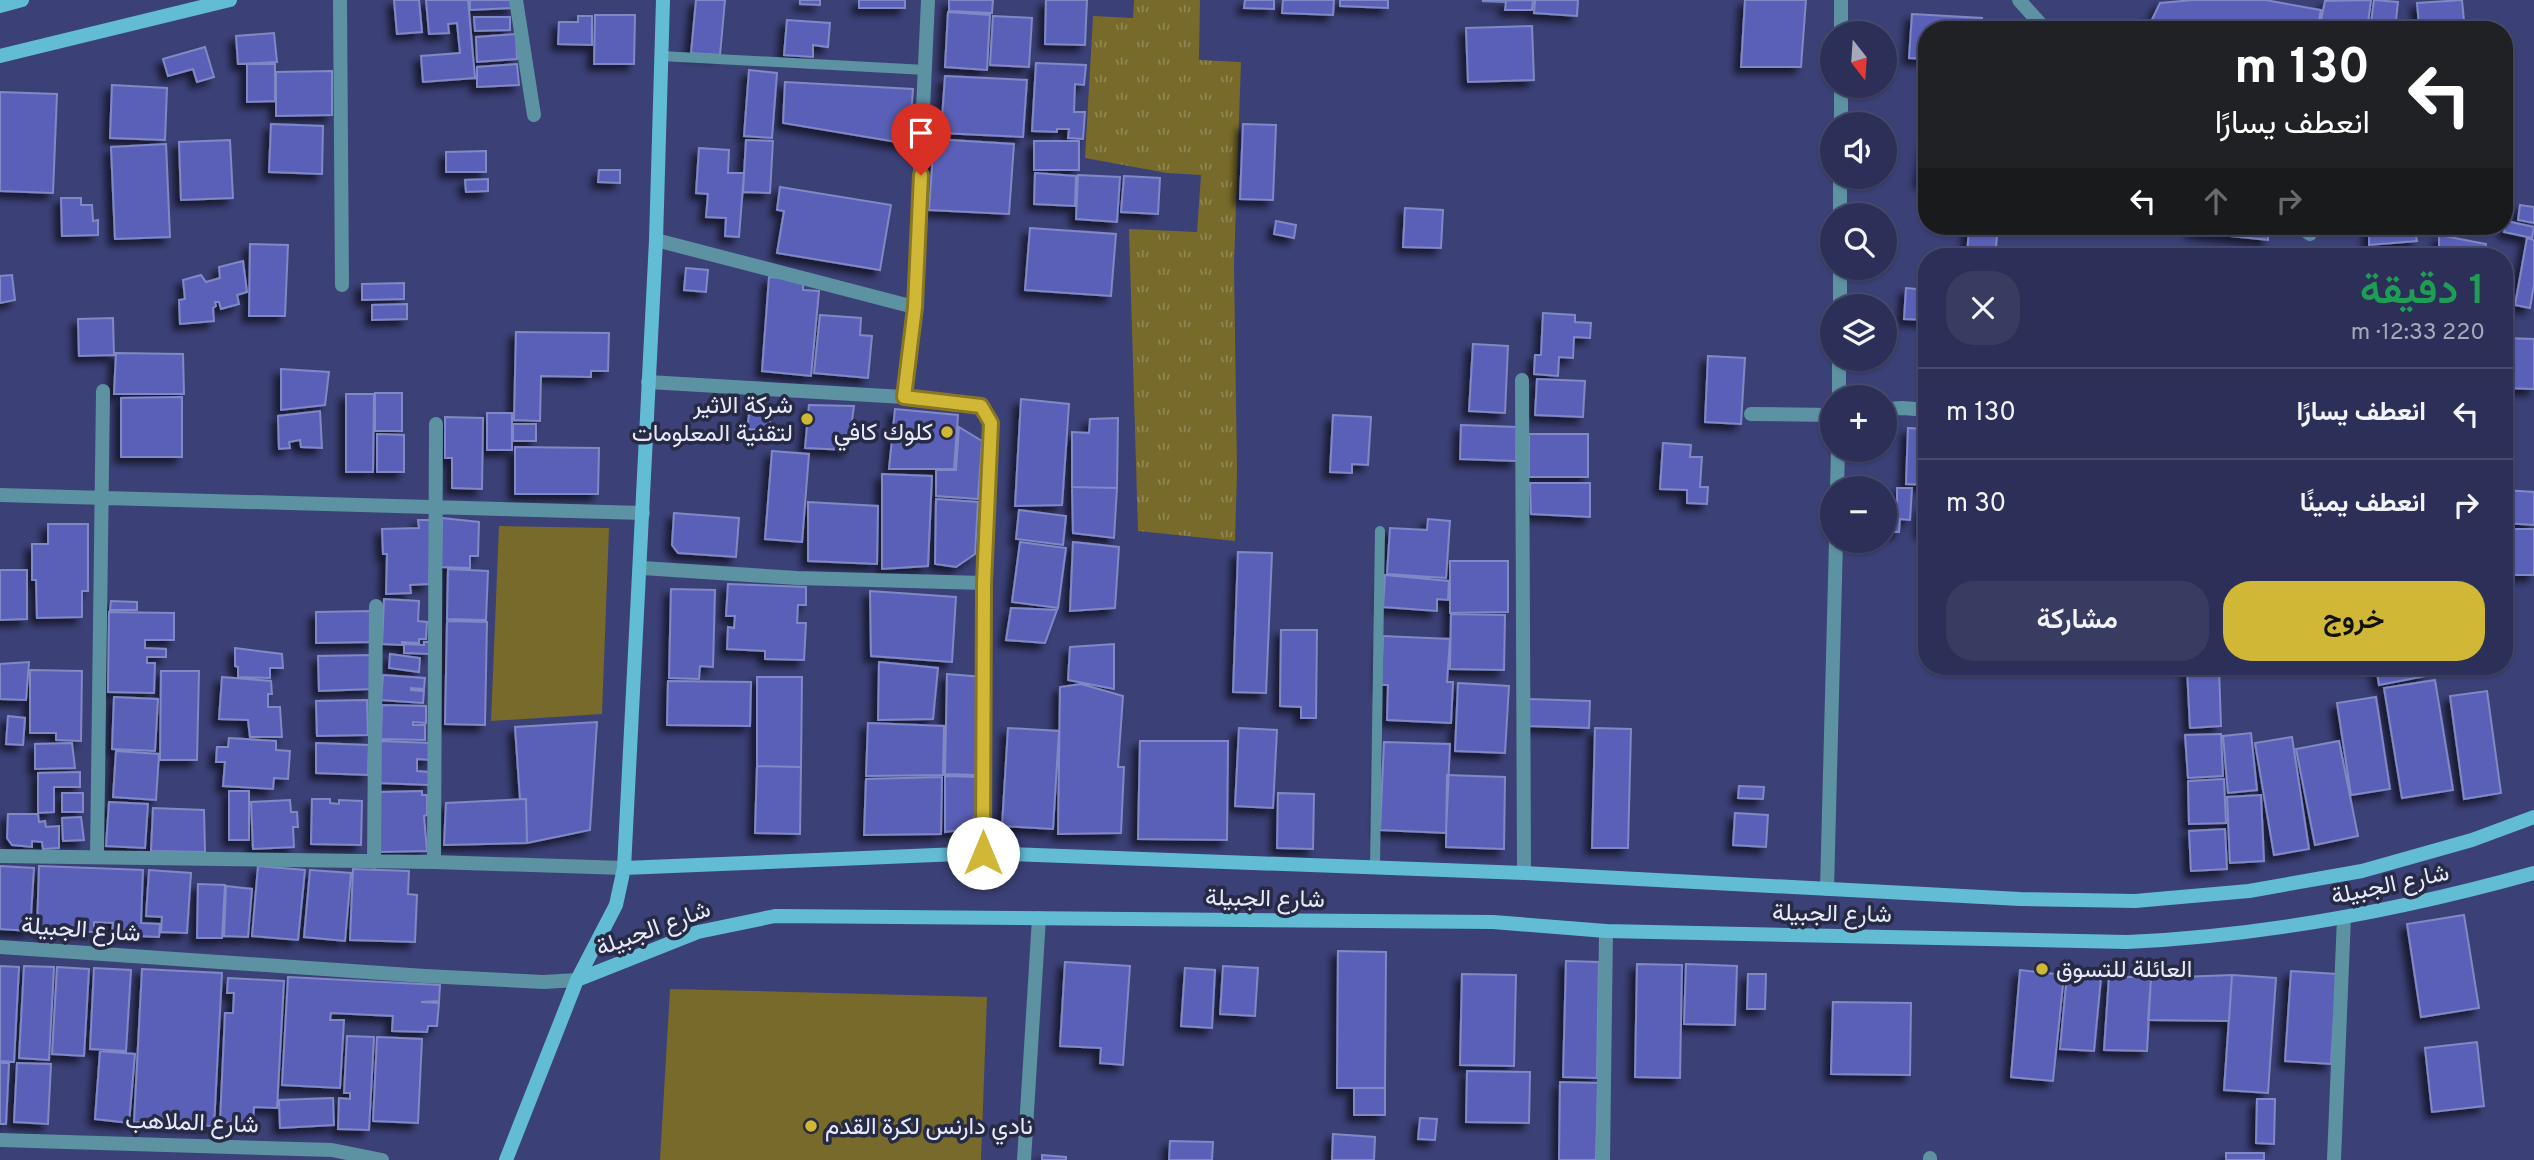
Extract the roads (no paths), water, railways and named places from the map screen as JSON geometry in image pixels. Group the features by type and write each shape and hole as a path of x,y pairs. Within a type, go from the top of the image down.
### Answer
{"street":[{"path":"0,6 22,0"},
{"path":"0,56 230,0"},
{"path":"340,0 342,285"},
{"path":"516,0 534,115"},
{"path":"506,1160 577,980 617,905 624,868 642,568 663,0"},
{"path":"904,397 915,307 928,0"},
{"path":"1841,21 1842,0"},
{"path":"2019,0 2038,21"},
{"path":"656,240 915,307"},
{"path":"1522,380 1524,873"},
{"path":"648,382 904,397 981,406 987,414 991,423 984,583 983,853"},
{"path":"97,857 103,391"},
{"path":"1897,409 1918,409"},
{"path":"1751,414 1820,415"},
{"path":"434,862 436,424"},
{"path":"0,495 643,513"},
{"path":"1827,889 1836,553"},
{"path":"642,568 797,578 984,583"},
{"path":"374,862 376,606"},
{"path":"0,856 434,862 624,868 983,853 1524,873 2077,901 2135,901 2215,895 2305,883 2362,871 2472,840 2534,817"},
{"name":"شارع الجبيلة","path":"0,947 544,982 577,980 698,932 775,916 1493,922 1606,931 2127,942 2236,935 2344,917 2534,873"},
{"path":"2334,1160 2344,917"},
{"path":"1024,1160 1039,918"},
{"path":"1603,1160 1606,931"},
{"name":"شارع الملاهب","path":"0,1140 331,1150 382,1160"}],"lane":[{"path":"661,56 926,70"},
{"path":"1375,867 1380,531"}],"place":[{"name":"شركة الاثير لتقنية المعلومات","path":"807,419"},
{"name":"كلوك كافي","path":"947,432"},
{"name":"العائلة للتسوق","path":"2042,969"},
{"name":"نادي دارنس لكرة القدم","path":"811,1126"}]}
